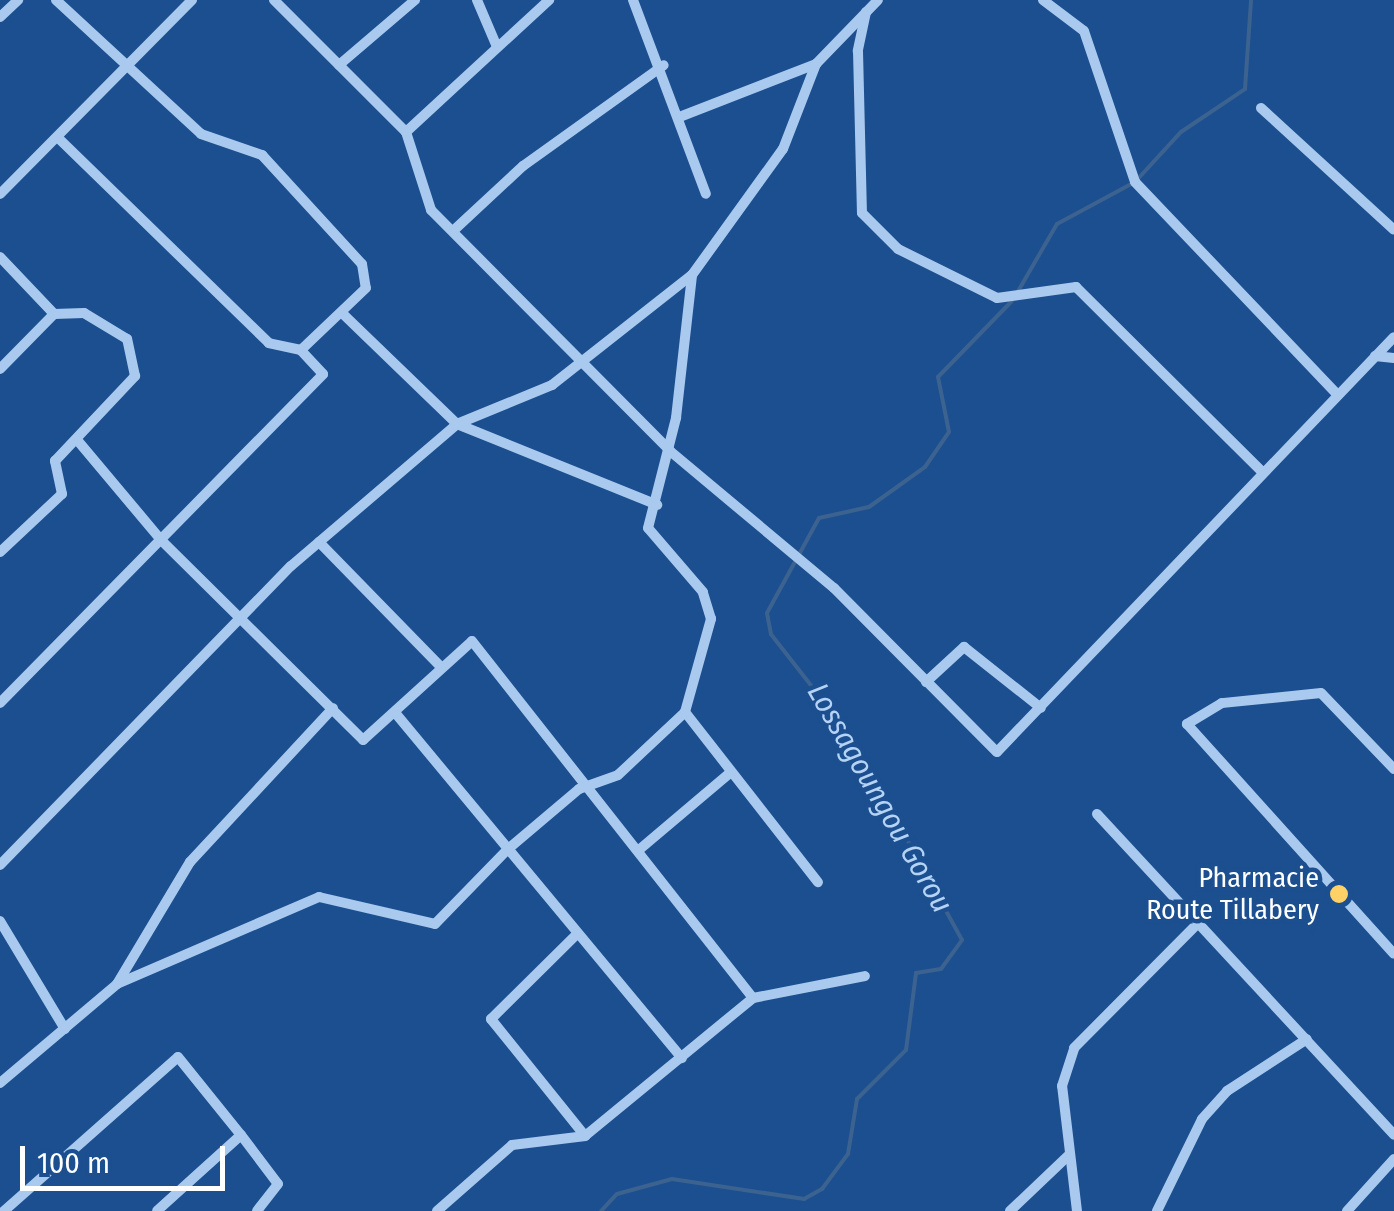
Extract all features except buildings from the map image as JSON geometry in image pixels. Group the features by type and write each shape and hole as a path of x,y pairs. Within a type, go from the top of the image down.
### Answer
{"street":[{"path":"0,18 18,0"},
{"path":"56,0 125,71 201,134 262,155 362,264 366,288 301,350"},
{"path":"0,194 192,0"},
{"path":"274,0 406,132 421,195 453,231 589,361 670,451 821,576 996,752 1261,471 1394,337"},
{"path":"340,65 415,0"},
{"path":"477,0 497,47"},
{"path":"406,132 549,0"},
{"path":"633,0 664,65 706,194"},
{"path":"0,865 239,618 319,542 457,424 589,361 692,275 783,149 816,64 878,0"},
{"path":"1043,0 1084,31 1135,182 1338,394"},
{"path":"867,11 858,50 862,213 898,249 997,298 1076,287 1261,471"},
{"path":"682,116 816,64"},
{"path":"453,231 523,166 664,65"},
{"path":"1261,108 1394,230"},
{"path":"0,703 323,374 301,350 244,326 58,138"},
{"path":"0,257 54,314"},
{"path":"0,1083 118,984 319,897 435,924 507,850 589,785 618,775 685,712 711,620 704,592 653,542 670,451 692,275"},
{"path":"342,312 457,424 657,505"},
{"path":"0,368 54,314 84,313 128,339 134,376 54,463 62,494 0,552"},
{"path":"1375,356 1394,358"},
{"path":"78,441 162,540 370,741 441,666 472,641 640,848 753,998"},
{"path":"319,542 441,666"},
{"path":"926,682 964,648 1041,708"},
{"path":"1394,769 1321,693 1222,704 1186,724 1394,954"},
{"path":"118,984 190,862 333,708"},
{"path":"685,712 818,882"},
{"path":"397,716 682,1058"},
{"path":"640,848 731,772"},
{"path":"1096,814 1202,918 1394,1135"},
{"path":"1077,1211 1062,1086 1074,1048 1202,918"},
{"path":"0,920 65,1029"},
{"path":"577,934 491,1019 585,1136"},
{"path":"437,1211 512,1145 585,1136 753,998 865,976"},
{"path":"1157,1211 1202,1119 1241,1080 1307,1039"},
{"path":"4,1211 178,1057 278,1184 257,1211"},
{"path":"158,1211 241,1135"},
{"path":"1010,1211 1069,1155"},
{"path":"1347,1211 1394,1159"}],"waterway":[{"name":"Lossagoungou Gorou","path":"1017,293 1057,224 1135,182 1181,132 1245,89 1251,0"},
{"name":"Lossagoungou Gorou","path":"601,1211 617,1194 672,1179 804,1199 822,1189 848,1154 857,1099 906,1050 916,973 941,969 962,940 849,734 771,634 767,613 819,518 869,507 925,467 949,432 938,377 1012,301"}],"place":[{"name":"Pharmacie Route Tillabery","path":"1339,894"}]}
